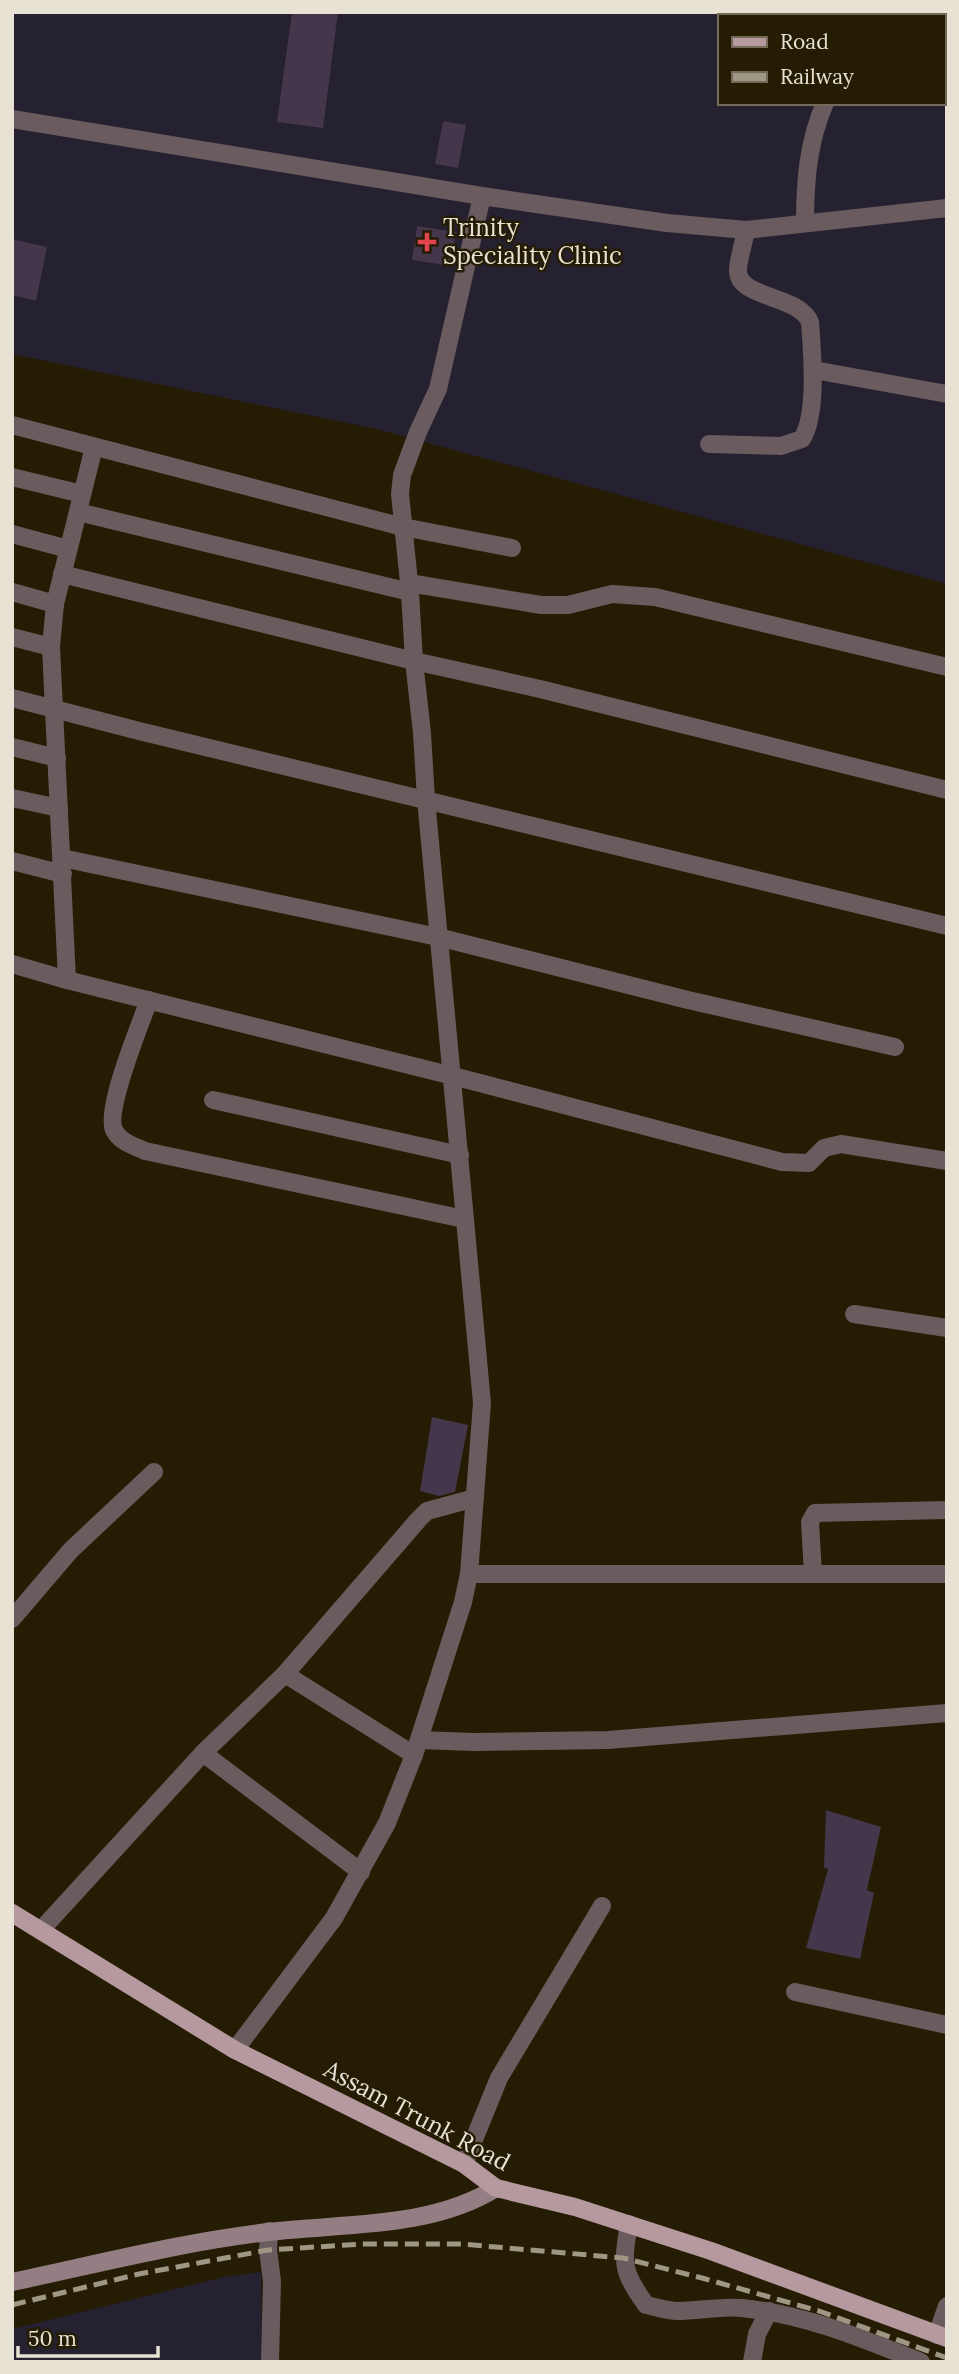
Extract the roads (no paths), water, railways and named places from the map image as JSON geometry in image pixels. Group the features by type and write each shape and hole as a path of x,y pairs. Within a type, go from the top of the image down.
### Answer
{"main road":[{"name":"Assam Trunk Road","path":"12,1913 235,2050 464,2164 496,2188 575,2207 711,2251 942,2336"},
{"path":"12,2282 269,2231 417,2217 476,2201 496,2188"}],"street":[{"path":"805,223 805,187 809,155 824,105"},
{"path":"12,119 482,196 667,223 747,230 947,208"},
{"path":"235,2050 334,1918 387,1823 417,1748 463,1602 469,1574 482,1403 400,494 402,475 438,389 482,196"},
{"path":"709,444 781,446 802,439 806,432 814,370 810,321 797,306 752,289 740,280 738,269 747,230"},
{"path":"814,370 947,394"},
{"path":"12,425 403,527 512,548"},
{"path":"67,980 51,647 55,604 94,447"},
{"path":"12,477 80,503 410,587 541,606 568,605 612,594 655,597 947,667"},
{"path":"12,534 68,550"},
{"path":"62,574 947,790"},
{"path":"12,592 55,604"},
{"path":"12,637 51,647"},
{"path":"12,698 947,926"},
{"path":"12,747 57,758"},
{"path":"12,798 59,808"},
{"path":"12,861 63,866 438,937 688,1000 895,1047"},
{"path":"12,964 782,1161 809,1163 824,1148 841,1144 947,1161"},
{"path":"149,1000 115,1104 113,1127 118,1136 129,1144 145,1151 464,1219"},
{"path":"213,1100 460,1155"},
{"path":"854,1314 947,1328"},
{"path":"12,1619 71,1550 154,1472"},
{"path":"41,1930 203,1753 285,1674 427,1511 475,1498"},
{"path":"813,1573 810,1522 815,1513 947,1510"},
{"path":"469,1574 947,1574"},
{"path":"285,1674 417,1748 474,1742 608,1740 947,1713"},
{"path":"203,1753 361,1872"},
{"path":"464,2164 499,2078 602,1906"},
{"path":"795,1992 947,2025"},
{"path":"629,2224 623,2258 630,2283 646,2305 677,2311 738,2307 769,2311 827,2325 921,2362"},
{"path":"269,2231 268,2250 272,2281 270,2362"},
{"path":"942,2336 947,2306"},
{"path":"752,2362 757,2334 769,2311"}],"railway":[{"path":"12,2305 139,2274 268,2250 363,2244 461,2244 623,2258 819,2311 947,2358"}],"place":[{"name":"Trinity Speciality Clinic","path":"427,242"}]}
